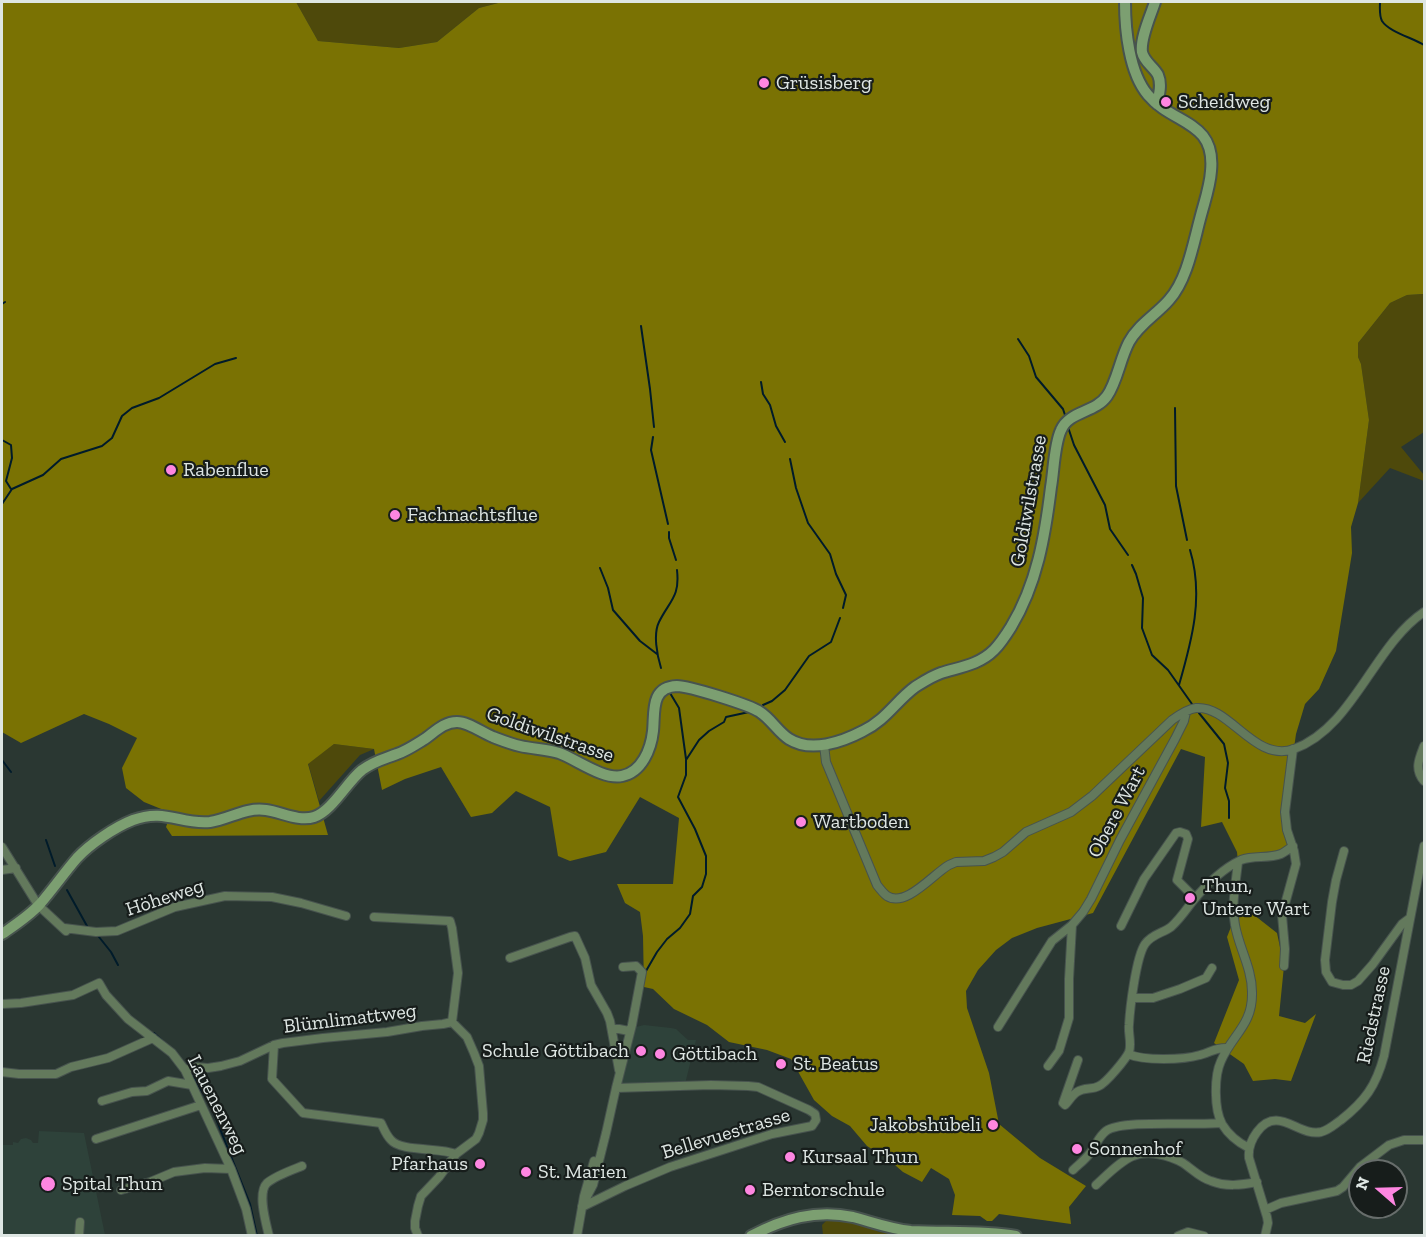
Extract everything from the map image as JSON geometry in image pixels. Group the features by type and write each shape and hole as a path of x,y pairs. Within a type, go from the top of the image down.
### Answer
{"street":[{"name":"Goldiwilstrasse","path":"2,934 39,905 80,854 128,822 146,816 160,815 201,822 216,821 249,809 303,818 317,817 330,806 357,774 374,761 400,753 443,725 460,722 495,738 520,746 562,754 600,772 624,776 637,769 646,757 653,733 657,697 662,690 674,686 686,687 756,709 787,738 798,743 824,745 864,731 891,712 905,695 927,680 985,658 997,648 1022,608 1033,581 1046,531 1060,432 1064,423 1096,407 1109,394 1127,345 1136,330 1162,307 1177,289 1182,279 1210,182 1212,164 1210,147 1202,134 1157,104 1149,97 1140,83 1131,55 1125,21 1125,2"},
{"path":"1155,2 1142,44 1142,54 1158,75 1160,91 1157,104"},
{"path":"824,745 826,762 877,885 887,896 898,899 907,897 949,865 956,862 984,861 994,857 1026,832 1071,812 1092,796 1172,720 1186,712 1197,708 1208,710 1218,714 1250,739 1267,748 1293,749 1327,727 1400,633 1425,612"},
{"name":"Obere Wart","path":"998,1027 1052,942 1072,926 1091,899 1175,739 1186,712"},
{"path":"1425,746 1418,768 1425,781"},
{"path":"1284,966 1282,915 1296,864 1284,812 1293,749"},
{"path":"1121,926 1144,879 1176,833 1186,834 1188,839 1177,880 1195,898"},
{"path":"1078,1059 1063,1103 1065,1105 1077,1092 1102,1084 1128,1054 1132,998 1139,960 1145,944 1155,935 1171,927 1195,898 1217,877 1238,862 1250,857 1281,854 1293,846"},
{"name":"Riedstrasse","path":"1249,1148 1260,1128 1271,1121 1285,1121 1314,1132 1328,1129 1354,1110 1371,1090 1384,1056 1425,846"},
{"path":"2,847 39,905"},
{"path":"1344,851 1332,902 1325,960 1326,972 1332,982 1351,985 1358,981 1402,924 1410,918"},
{"path":"1238,862 1233,916 1252,981 1253,994 1250,1012 1243,1028 1220,1062 1217,1072 1217,1108 1221,1123 1230,1134 1249,1148 1268,1223 1265,1236"},
{"path":"2,870 16,868"},
{"name":"Höheweg","path":"39,905 66,930 96,932 117,931 175,907 225,896 272,897 346,916"},
{"path":"374,917 450,921 458,973 452,1022 467,1037 478,1066 483,1113 479,1133 472,1142 456,1154 421,1196 415,1221 418,1236"},
{"path":"1048,1066 1059,1051 1069,1018 1068,979 1072,926"},
{"path":"510,958 575,936 585,958 591,985 608,1013 620,1072"},
{"path":"577,1236 582,1207 592,1185 613,1107 642,972 636,966 623,967"},
{"path":"1132,998 1153,998 1172,992 1206,978 1212,968"},
{"name":"Lauenenweg","path":"2,1004 73,995 99,983 106,995 128,1018 172,1053 185,1070 231,1169 246,1209 252,1236"},
{"name":"Blümlimattweg","path":"185,1070 221,1066 240,1061 274,1046 304,1040 387,1032 452,1022"},
{"path":"612,1029 629,1031"},
{"path":"2,1072 57,1074 71,1067 108,1058 153,1038"},
{"path":"274,1046 272,1079 303,1113 381,1123 392,1141 400,1146 444,1150 456,1154"},
{"path":"1128,1054 1181,1059 1205,1054 1220,1047 1228,1048"},
{"path":"102,1101 132,1092 147,1091 168,1081 192,1085"},
{"name":"Bellevuestrasse","path":"582,1207 670,1167 772,1134 812,1126 816,1120 815,1114 808,1110 758,1087 711,1085 616,1088"},
{"path":"96,1139 201,1106"},
{"path":"1073,1170 1091,1153 1102,1134 1110,1128 1137,1124 1221,1123"},
{"path":"1265,1210 1281,1203 1337,1191 1360,1167 1389,1145 1404,1140 1425,1140"},
{"path":"1096,1185 1123,1162 1133,1156 1147,1154 1175,1159 1212,1182 1232,1185 1257,1182"},
{"path":"268,1236 262,1195 264,1186 302,1166"},
{"path":"121,1190 174,1172 205,1168 231,1169"},
{"path":"751,1236 782,1221 832,1214 850,1216 901,1230 1016,1236"},
{"path":"79,1236 80,1222"},
{"path":"1178,1236 1188,1232 1204,1236"}],"shaded area":[{"path":"2,2 296,2 318,41 399,48 437,42 479,8 502,2 1424,2 1424,296 1423,294 1407,295 1390,303 1358,343 1358,357 1369,420 1358,503 1351,527 1352,553 1336,651 1319,689 1305,704 1296,734 1285,812 1293,846 1287,850 1238,862 1237,852 1222,822 1201,827 1205,757 1181,749 1093,913 1037,928 1012,938 996,950 978,970 966,991 967,1008 989,1073 999,1124 1040,1158 1086,1186 1069,1207 1071,1224 999,1214 992,1221 987,1221 980,1216 952,1215 955,1195 949,1179 931,1168 922,1182 903,1172 867,1146 850,1126 832,1116 814,1100 791,1059 767,1050 729,1042 707,1025 674,1009 653,989 644,987 640,912 625,903 617,884 673,884 679,818 640,797 606,852 570,861 558,856 550,807 516,791 492,813 471,817 441,767 405,779 382,790 374,749 334,744 308,764 328,835 172,836 166,827 171,813 144,802 126,788 122,768 137,738 84,714 21,743 2,732"},
{"path":"296,2 502,2 479,8 437,42 399,48 318,41"},
{"path":"1424,294 1424,432 1401,447 1424,475 1424,481 1390,468 1358,503 1369,420 1358,357 1358,343 1390,303 1407,295"},
{"path":"334,744 374,749 360,755 319,801 308,763"},
{"path":"1240,904 1277,933 1284,966 1279,1016 1305,1023 1316,1014 1291,1081 1275,1079 1253,1081 1244,1064 1214,1043 1239,980 1227,937"},
{"name":"Göttibach","path":"644,1025 676,1029 688,1040 696,1040 685,1084 621,1083 632,1028"},
{"name":"Spital Thun","path":"39,1131 84,1133 105,1235 2,1236 2,1145 13,1145 13,1142 18,1143 21,1139 26,1138 33,1143 38,1143"},
{"path":"828,1219 843,1219 863,1224 879,1232 915,1235 823,1235 822,1225"}],"waterway":[{"path":"1380,2 1380,16 1385,25 1424,45"},
{"path":"641,326 654,427"},
{"path":"1018,339 1029,356 1036,377 1063,409 1065,415"},
{"path":"2,504 12,489 43,475 61,459 102,446 112,438 122,416 132,408 159,398 215,364 236,358"},
{"path":"761,382 763,394 785,442"},
{"path":"1175,408 1176,486 1187,540"},
{"path":"1068,427 1074,445 1105,505 1110,529 1128,555"},
{"path":"653,437 651,450 668,524"},
{"path":"2,440 11,445 12,458 6,481 11,489"},
{"path":"790,459 796,488 808,523 830,554 846,595 843,608"},
{"path":"669,532 676,560"},
{"path":"1179,685 1195,618 1196,584 1190,550"},
{"path":"1132,565 1143,598 1142,628 1152,655 1168,670 1192,704"},
{"path":"600,568 613,610 640,641 657,654"},
{"path":"661,668 656,632 659,622 676,593 677,570"},
{"path":"763,705 785,690 809,656 831,642 840,618"},
{"path":"670,693 679,708 686,759"},
{"path":"646,971 667,939 680,928 690,914 693,896 702,887 706,874 706,856 678,797 686,775 686,760 699,740 724,722 726,717 749,712"},
{"path":"1199,713 1224,744 1228,763 1225,788 1229,801 1229,818"},
{"path":"2,760 11,772"},
{"path":"46,840 55,866"},
{"path":"67,890 87,926"},
{"path":"99,937 118,965"},
{"path":"154,1033 167,1045"},
{"path":"192,1075 211,1106 250,1204 257,1236"}],"place":[{"name":"Grüsisberg","path":"764,83"},
{"name":"Scheidweg","path":"1166,102"},
{"name":"Rabenflue","path":"171,470"},
{"name":"Fachnachtsflue","path":"395,515"},
{"name":"Wartboden","path":"801,822"},
{"name":"Thun, Untere Wart","path":"1190,898"},
{"name":"Schule Göttibach","path":"641,1051"},
{"name":"Göttibach","path":"660,1054"},
{"name":"St. Beatus","path":"781,1064"},
{"name":"Jakobshübeli","path":"993,1125"},
{"name":"Sonnenhof","path":"1077,1149"},
{"name":"Kursaal Thun","path":"790,1157"},
{"name":"Pfarhaus","path":"480,1164"},
{"name":"St. Marien","path":"526,1172"},
{"name":"Spital Thun","path":"48,1184"},
{"name":"Berntorschule","path":"750,1190"}]}
